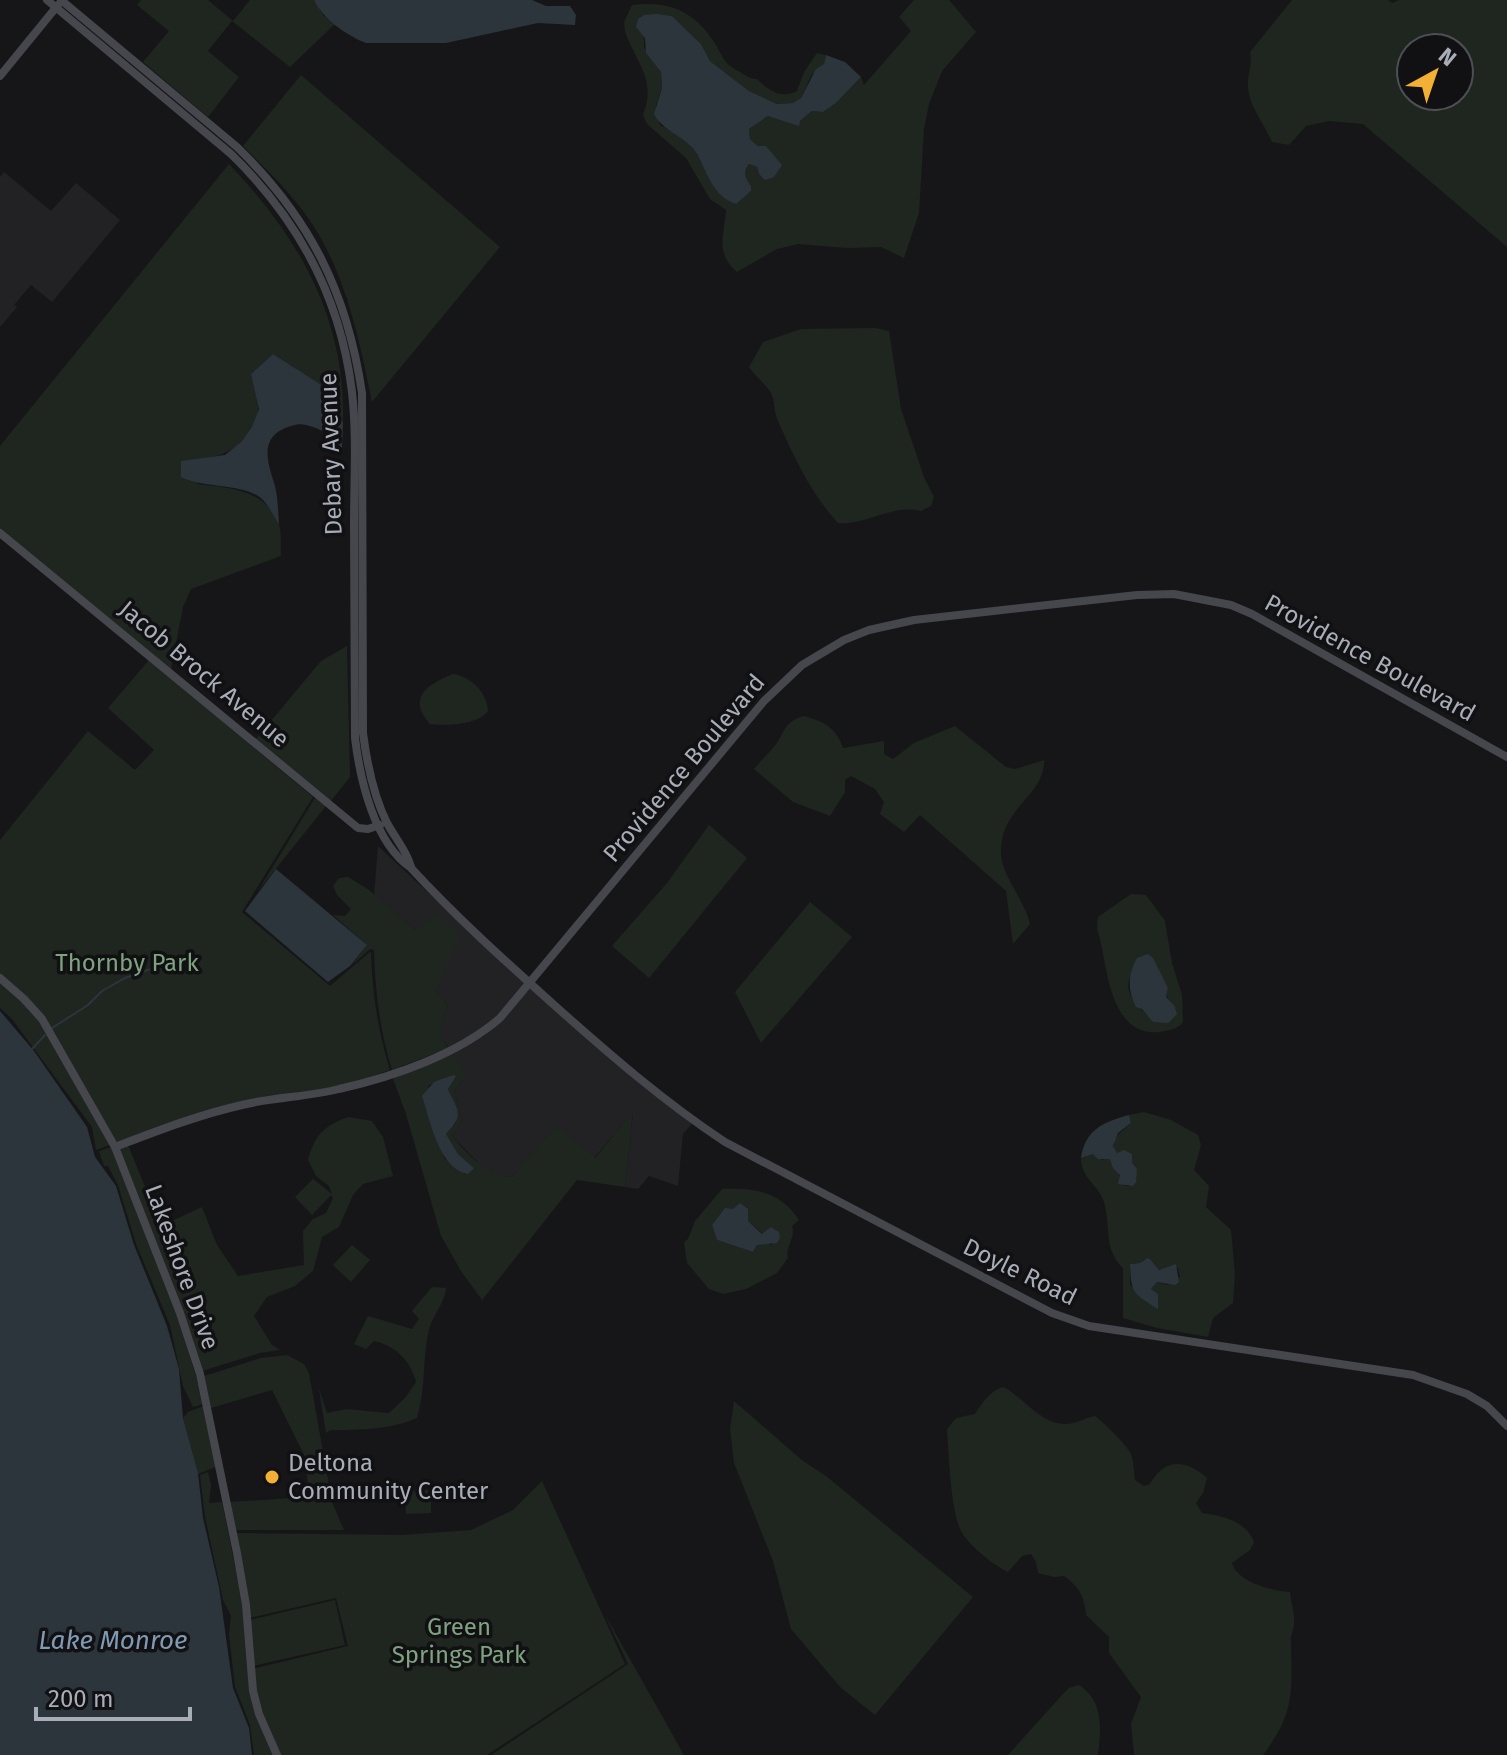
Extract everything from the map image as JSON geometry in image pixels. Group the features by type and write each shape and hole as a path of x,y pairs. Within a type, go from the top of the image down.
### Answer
{"main road":[{"name":"Debary Avenue","path":"47,0 60,3 231,154 256,178 296,231 328,293 342,337 353,395 355,738 359,770 402,862 530,983 641,1080"},
{"path":"0,76 60,3"},
{"name":"Jacob Brock Avenue","path":"0,533 358,828 368,829 382,824"},
{"name":"Providence Boulevard","path":"115,1147 209,1113 339,1089 385,1077 459,1047 482,1034 530,983 750,716 777,688 802,665 844,640 889,625 1137,595 1195,597 1231,605 1280,627 1507,757"},
{"name":"Lakeshore Drive","path":"0,978 42,1019 115,1147 180,1313 200,1374 246,1605 253,1691 259,1714 277,1755"},
{"name":"Doyle Road","path":"641,1080 725,1142 1071,1321 1413,1375 1467,1394 1487,1406 1507,1426"}],"shaded area":[{"path":"4,172 51,211 76,183 120,220 52,302 31,285 0,327 0,177"},
{"path":"378,846 526,984 499,1016 481,1031 449,1048 440,1037 440,1027 448,1006 436,991 415,930 374,895"},
{"path":"530,987 692,1124 683,1134 678,1186 649,1176 638,1189 625,1187 633,1113 594,1158 529,1159 512,1177 498,1176 484,1169 452,1136 462,1122 454,1091 462,1081 452,1053 484,1036"}],"green space":[{"path":"141,0 208,0 233,21 250,0 314,0 324,16 336,23 290,67 232,21 208,51 239,77 208,117 143,62 169,31 137,5"},
{"path":"914,0 949,0 976,32 942,71 929,104 924,129 919,213 904,258 881,247 798,244 777,249 737,272 723,251 726,210 710,199 686,158 647,124 643,115 648,91 646,81 624,22 632,5 658,4 691,17 708,34 728,64 780,94 797,91 804,72 817,53 826,55 824,64 812,74 801,98 794,103 777,104 749,91 710,61 701,44 672,16 644,15 644,47 661,72 662,88 656,105 660,125 689,144 716,189 736,204 751,186 746,175 749,164 757,167 759,174 777,162 766,146 758,146 750,139 749,129 768,116 800,121 812,111 823,112 836,103 861,77 864,85 911,31 899,17"},
{"path":"1292,0 1388,0 1392,3 1399,0 1507,0 1507,247 1363,124 1329,121 1306,126 1289,145 1272,142 1249,94 1250,52"},
{"path":"301,75 500,247 372,402 349,305 320,236 276,179 243,146"},
{"path":"229,164 276,220 313,281 336,348 342,384 343,422 320,384 273,354 251,374 258,406 254,424 236,446 210,457 197,484 245,492 265,504 279,524 281,556 191,589 183,607 171,669 0,529 0,446"},
{"path":"876,328 889,331 901,409 934,497 931,506 921,511 899,510 859,521 838,523 819,500 797,461 776,417 770,391 749,367 763,342 801,329"},
{"path":"347,646 350,777 330,802 256,739 321,661"},
{"name":"Thornby Park","path":"149,660 313,797 242,912 330,986 371,951 376,1011 390,1070 359,1081 166,1125 96,1150 92,1127 12,1019 0,1008 0,840 88,731 135,770 154,750 108,708"},
{"path":"453,674 466,678 476,686 484,697 488,711 469,722 430,724 423,715 420,699 428,687"},
{"path":"803,716 828,726 843,748 884,741 884,754 893,759 914,743 955,726 1006,767 1015,769 1044,760 1037,784 1014,813 1002,838 1002,862 1030,924 1013,944 1006,891 920,815 904,832 880,814 884,802 875,789 851,776 845,780 845,792 830,816 793,802 754,769 775,746 788,724"},
{"path":"315,798 326,806 258,891"},
{"path":"709,825 747,858 649,978 612,946 667,883"},
{"path":"348,877 369,890 415,930 437,914 460,936 436,991 448,1006 441,1033 449,1048 392,1070 379,1011 374,950 370,949 351,966 367,945 333,915 345,916 351,909 333,886 339,878"},
{"path":"1131,894 1146,895 1165,921 1172,963 1182,995 1183,1022 1178,1027 1160,1032 1145,1031 1123,1016 1107,975 1097,929 1098,917","holes":["1152,958 1168,988 1166,996 1174,1005 1150,1017 1133,999 1128,988 1131,976"]},
{"path":"810,902 852,937 761,1043 735,992"},
{"path":"452,1053 466,1070 454,1091 462,1122 452,1136 486,1168 512,1177 556,1126 595,1158 633,1112 625,1187 577,1180 482,1300 441,1236 392,1076","holes":["453,1075 448,1089 457,1108 456,1123 446,1134 458,1154 474,1168 445,1159 428,1086"]},
{"path":"1144,1112 1171,1120 1198,1135 1201,1145 1194,1170 1209,1186 1206,1207 1231,1230 1235,1274 1233,1303 1213,1318 1208,1337 1123,1318 1123,1268 1110,1245 1104,1202 1087,1177 1081,1158 1093,1154 1103,1160 1106,1157 1111,1159 1125,1186 1133,1186 1132,1163 1114,1151 1116,1137 1131,1123 1129,1115","holes":["1150,1259 1159,1270 1171,1266 1178,1268 1180,1277 1167,1285 1157,1282 1151,1289 1158,1294 1158,1308 1130,1285 1130,1264"]},
{"path":"348,1117 372,1121 383,1137 393,1176 363,1184 353,1195 339,1227 322,1237 313,1271 295,1286 267,1297 254,1316 272,1345 280,1350 202,1371 118,1149 128,1145 161,1226 202,1207 217,1245 238,1276 304,1265 303,1231 313,1219 326,1213 333,1198 331,1195 312,1215 295,1197 313,1179 332,1194 329,1186 316,1176 308,1160 322,1132"},
{"path":"111,1147 178,1315 204,1404 193,1407 183,1386 170,1325 136,1244 118,1185 108,1166 104,1166 99,1151"},
{"path":"722,1189 765,1193 783,1202 799,1220 792,1226 788,1258 777,1273 746,1289 723,1294 709,1289 687,1263 684,1242 695,1221","holes":["740,1203 748,1221 763,1234 771,1228 775,1231 772,1245 757,1245 753,1252 717,1240 712,1225 723,1211 734,1209"]},
{"path":"352,1245 370,1260 351,1282 333,1265"},
{"path":"432,1287 446,1288 429,1329 417,1418 385,1427 331,1430 326,1433 319,1389 327,1413 346,1409 389,1413 405,1398 416,1382 401,1355 389,1346 374,1341 366,1349 354,1344 368,1316 412,1329 419,1319 412,1311"},
{"path":"287,1355 304,1364 309,1373 332,1502 344,1530 236,1530 228,1502 309,1497 305,1457 272,1390 211,1408 204,1376 261,1358"},
{"path":"1003,1387 1055,1423 1071,1423 1095,1416 1129,1450 1135,1480 1144,1486 1169,1465 1184,1465 1199,1472 1207,1478 1196,1503 1202,1513 1240,1524 1250,1535 1254,1542 1250,1550 1232,1563 1235,1570 1256,1584 1290,1592 1294,1619 1289,1701 1281,1727 1263,1755 1134,1755 1131,1724 1141,1697 1109,1653 1109,1637 1086,1615 1077,1588 1064,1576 1038,1573 1031,1554 1022,1556 1008,1572 984,1556 964,1536 953,1500 947,1429 956,1418 975,1414 990,1394"},
{"path":"734,1401 803,1461 826,1476 973,1597 875,1715 841,1688 791,1629 773,1561 734,1463 730,1429"},
{"path":"206,1405 218,1466 198,1474 183,1418 188,1412"},
{"path":"208,1472 211,1485 209,1503 222,1502 241,1596 256,1715 274,1755 254,1755 250,1725 235,1687 229,1635 231,1616 223,1600 205,1517 200,1475"},
{"name":"Green Springs Park","path":"542,1481 625,1664 487,1755 279,1755 260,1713 252,1669 348,1646 336,1598 250,1618 235,1533 402,1535 471,1530 513,1510"},
{"path":"431,1490 431,1513 406,1514 404,1491"},
{"path":"335,1600 345,1645 253,1666 250,1620"},
{"path":"604,1613 684,1755 491,1755 628,1664"},
{"path":"1079,1685 1097,1708 1100,1726 1098,1755 1008,1755 1069,1688"}],"water":[{"path":"314,0 532,0 546,6 570,6 576,15 575,25 538,23 446,43 366,43 336,26"},
{"path":"644,15 672,16 701,44 710,61 749,91 777,104 793,103 801,98 816,69 824,64 826,55 845,62 861,77 836,103 823,112 812,111 800,121 799,126 768,116 749,129 750,139 758,146 766,146 782,165 774,177 765,180 757,167 749,164 746,175 751,191 736,204 716,190 697,154 654,114 662,88 661,72 646,53 645,38 636,27 638,19"},
{"path":"273,354 320,384 343,422 342,449 327,434 303,424 288,427 272,437 268,460 276,491 279,524 264,501 253,493 181,477 181,461 225,455 242,441 259,409 251,374"},
{"path":"276,869 367,945 350,966 328,982 245,911"},
{"path":"1148,954 1168,988 1166,997 1177,1014 1168,1023 1153,1022 1142,1009 1136,1007 1131,994 1130,976 1134,964 1137,958"},
{"name":"Lake Monroe","path":"0,1011 34,1051 87,1127 95,1157 116,1186 134,1245 167,1326 179,1369 183,1418 198,1473 203,1518 219,1587 233,1688 249,1728 252,1755 0,1755"},
{"path":"456,1076 448,1089 458,1114 446,1134 458,1154 474,1168 468,1174 458,1170 443,1153 422,1096 434,1082"},
{"path":"1129,1115 1131,1123 1118,1133 1113,1146 1117,1153 1124,1150 1132,1154 1132,1163 1137,1169 1133,1186 1118,1184 1120,1175 1110,1159 1098,1159 1093,1154 1081,1158 1091,1134 1111,1121"},
{"path":"740,1203 748,1209 748,1221 762,1234 771,1227 779,1232 777,1243 757,1245 753,1252 717,1240 712,1225 725,1208 733,1209"},
{"path":"1147,1258 1159,1270 1176,1264 1179,1282 1175,1285 1157,1282 1151,1289 1158,1294 1158,1309 1138,1296 1131,1281 1130,1264"}],"waterway":[{"path":"52,1028 125,978 174,961"},
{"path":"32,1049 45,1035"}],"place":[{"name":"Deltona Community Center","path":"272,1477"}]}
